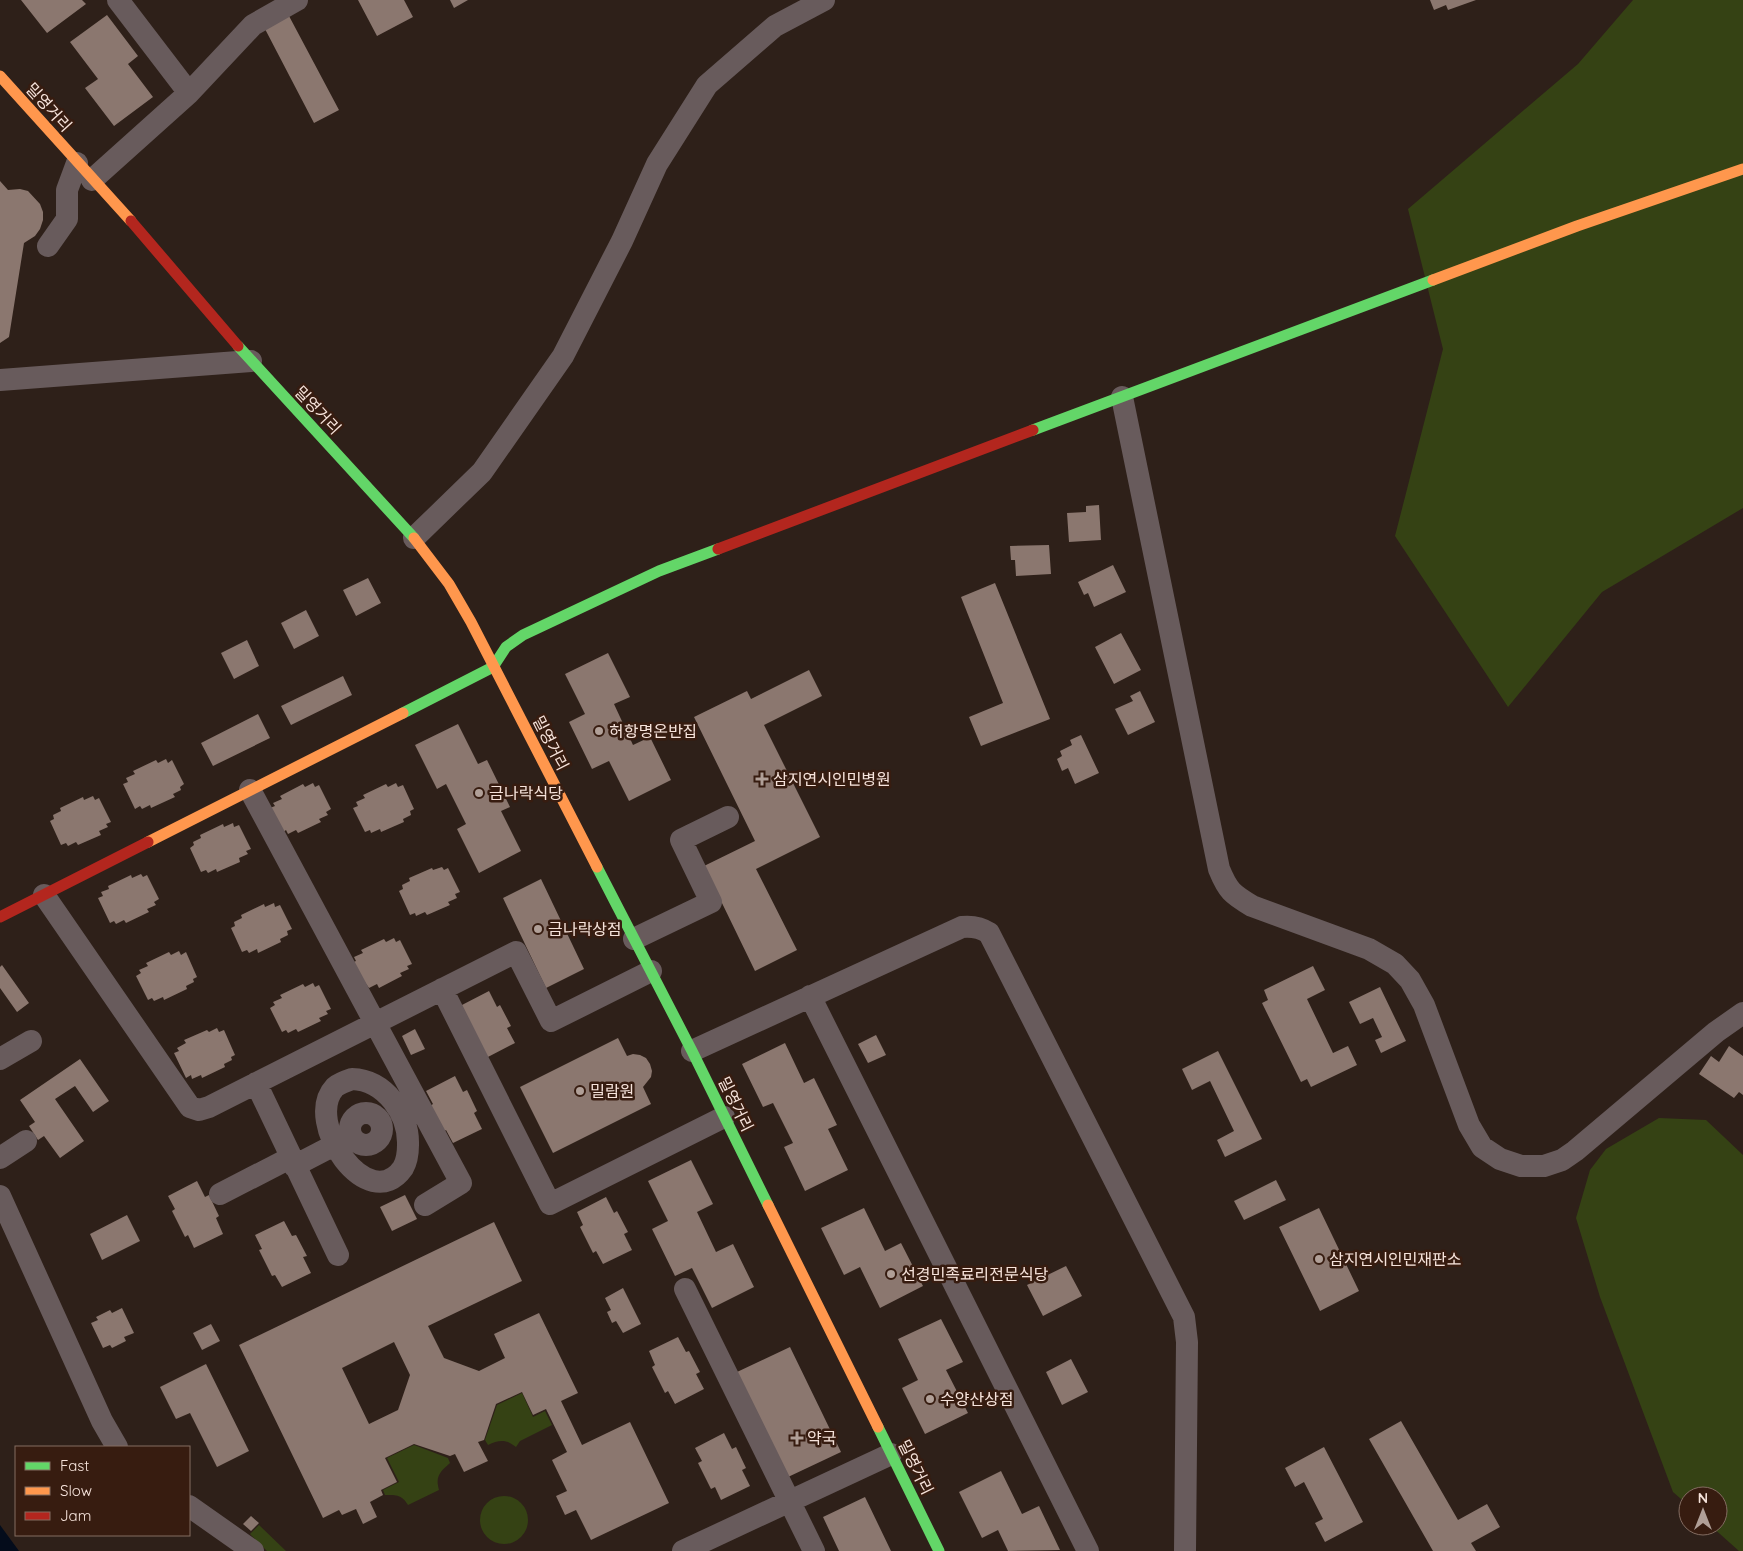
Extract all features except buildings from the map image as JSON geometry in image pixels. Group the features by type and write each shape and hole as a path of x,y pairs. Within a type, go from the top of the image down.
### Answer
{"street":[{"path":"118,0 189,93"},
{"path":"92,180 189,93 253,26 296,0"},
{"path":"414,538 482,472 563,356 622,241 657,164 707,85 776,26 824,0"},
{"name":"밀영거리","path":"0,76 153,246 251,361 414,538 449,584 494,667 692,1051 939,1551"},
{"path":"48,246 67,219 67,190 77,163"},
{"path":"0,917 494,667 506,647 523,635 659,571 1577,226 1743,169"},
{"path":"0,380 251,361"},
{"path":"1122,397 1220,869 1226,887 1237,897 1252,906 1369,949 1396,964 1410,980 1424,1005 1469,1125 1482,1147 1500,1160 1521,1166 1544,1166 1562,1160 1576,1151 1716,1032 1743,1013"},
{"path":"250,790 376,1022 399,1112 461,1183 425,1205"},
{"path":"634,939 711,902 681,840 728,817"},
{"path":"44,895 190,1108 199,1110 209,1107 516,952 551,1021 651,972"},
{"path":"692,1051 962,926 983,928 989,933 1184,1317 1187,1342 1186,1551"},
{"path":"442,989 550,1204 724,1117"},
{"path":"810,996 1088,1551"},
{"path":"0,1059 31,1041"},
{"path":"352,1079 362,1079 381,1090 391,1099 399,1112 407,1129 408,1154 406,1164 392,1178 383,1181 364,1177 344,1161 343,1141 329,1131 327,1106 330,1096 335,1088 343,1082 352,1079"},
{"path":"256,1083 292,1162 338,1255"},
{"path":"220,1194 343,1141 370,1145 376,1142 381,1136 382,1129 399,1112"},
{"path":"0,1158 26,1141"},
{"path":"0,1196 102,1422 115,1446"},
{"path":"685,1290 814,1551"},
{"path":"683,1551 891,1454"},
{"path":"190,1507 253,1551"}],"green space":[{"path":"1633,0 1743,0 1743,508 1602,592 1508,707 1395,536 1443,349 1408,209 1578,64"},
{"path":"1659,1118 1706,1120 1743,1155 1743,1551 1739,1551 1722,1536 1728,1536 1728,1486 1678,1486 1678,1496 1673,1492 1600,1297 1576,1218 1590,1170 1606,1149"},
{"path":"522,1393 533,1417 545,1411 552,1425 520,1441 516,1447 502,1441 488,1445 485,1440 497,1405"},
{"path":"414,1445 448,1458 450,1463 439,1475 439,1490 408,1505 399,1496 385,1495 383,1490 399,1482 387,1458"},
{"path":"499,1496 509,1496 521,1503 528,1515 528,1525 521,1537 509,1544 499,1544 491,1540 484,1533 480,1525 480,1515 484,1507 491,1500"},
{"path":"259,1525 286,1551 267,1551 250,1534"}],"water":[{"path":"0,1525 19,1551 0,1551"}],"traffic: fast":[{"path":"1033,430 1433,280"},
{"path":"238,346 414,538"},
{"path":"403,713 493,667 506,647 523,635 659,571 718,549"},
{"path":"597,867 692,1051 768,1205"},
{"path":"878,1427 939,1551"}],"traffic: slow":[{"path":"0,76 131,221"},
{"path":"1433,280 1577,226 1743,169"},
{"path":"414,538 449,584 471,622 597,867"},
{"path":"148,842 403,713"},
{"path":"768,1205 878,1427"}],"traffic: jam":[{"path":"131,221 238,346"},
{"path":"718,549 1033,430"},
{"path":"0,917 148,842"}],"place":[{"name":"허항명온반집","path":"599,731"},
{"name":"삼지연시인민병원","path":"762,779"},
{"name":"금나락식당","path":"479,793"},
{"name":"금나락상점","path":"538,929"},
{"name":"밀람원","path":"580,1091"},
{"name":"삼지연시인민재판소","path":"1319,1259"},
{"name":"선경민족료리전문식당","path":"891,1274"},
{"name":"수양산상점","path":"930,1399"},
{"name":"약국","path":"797,1438"}]}
